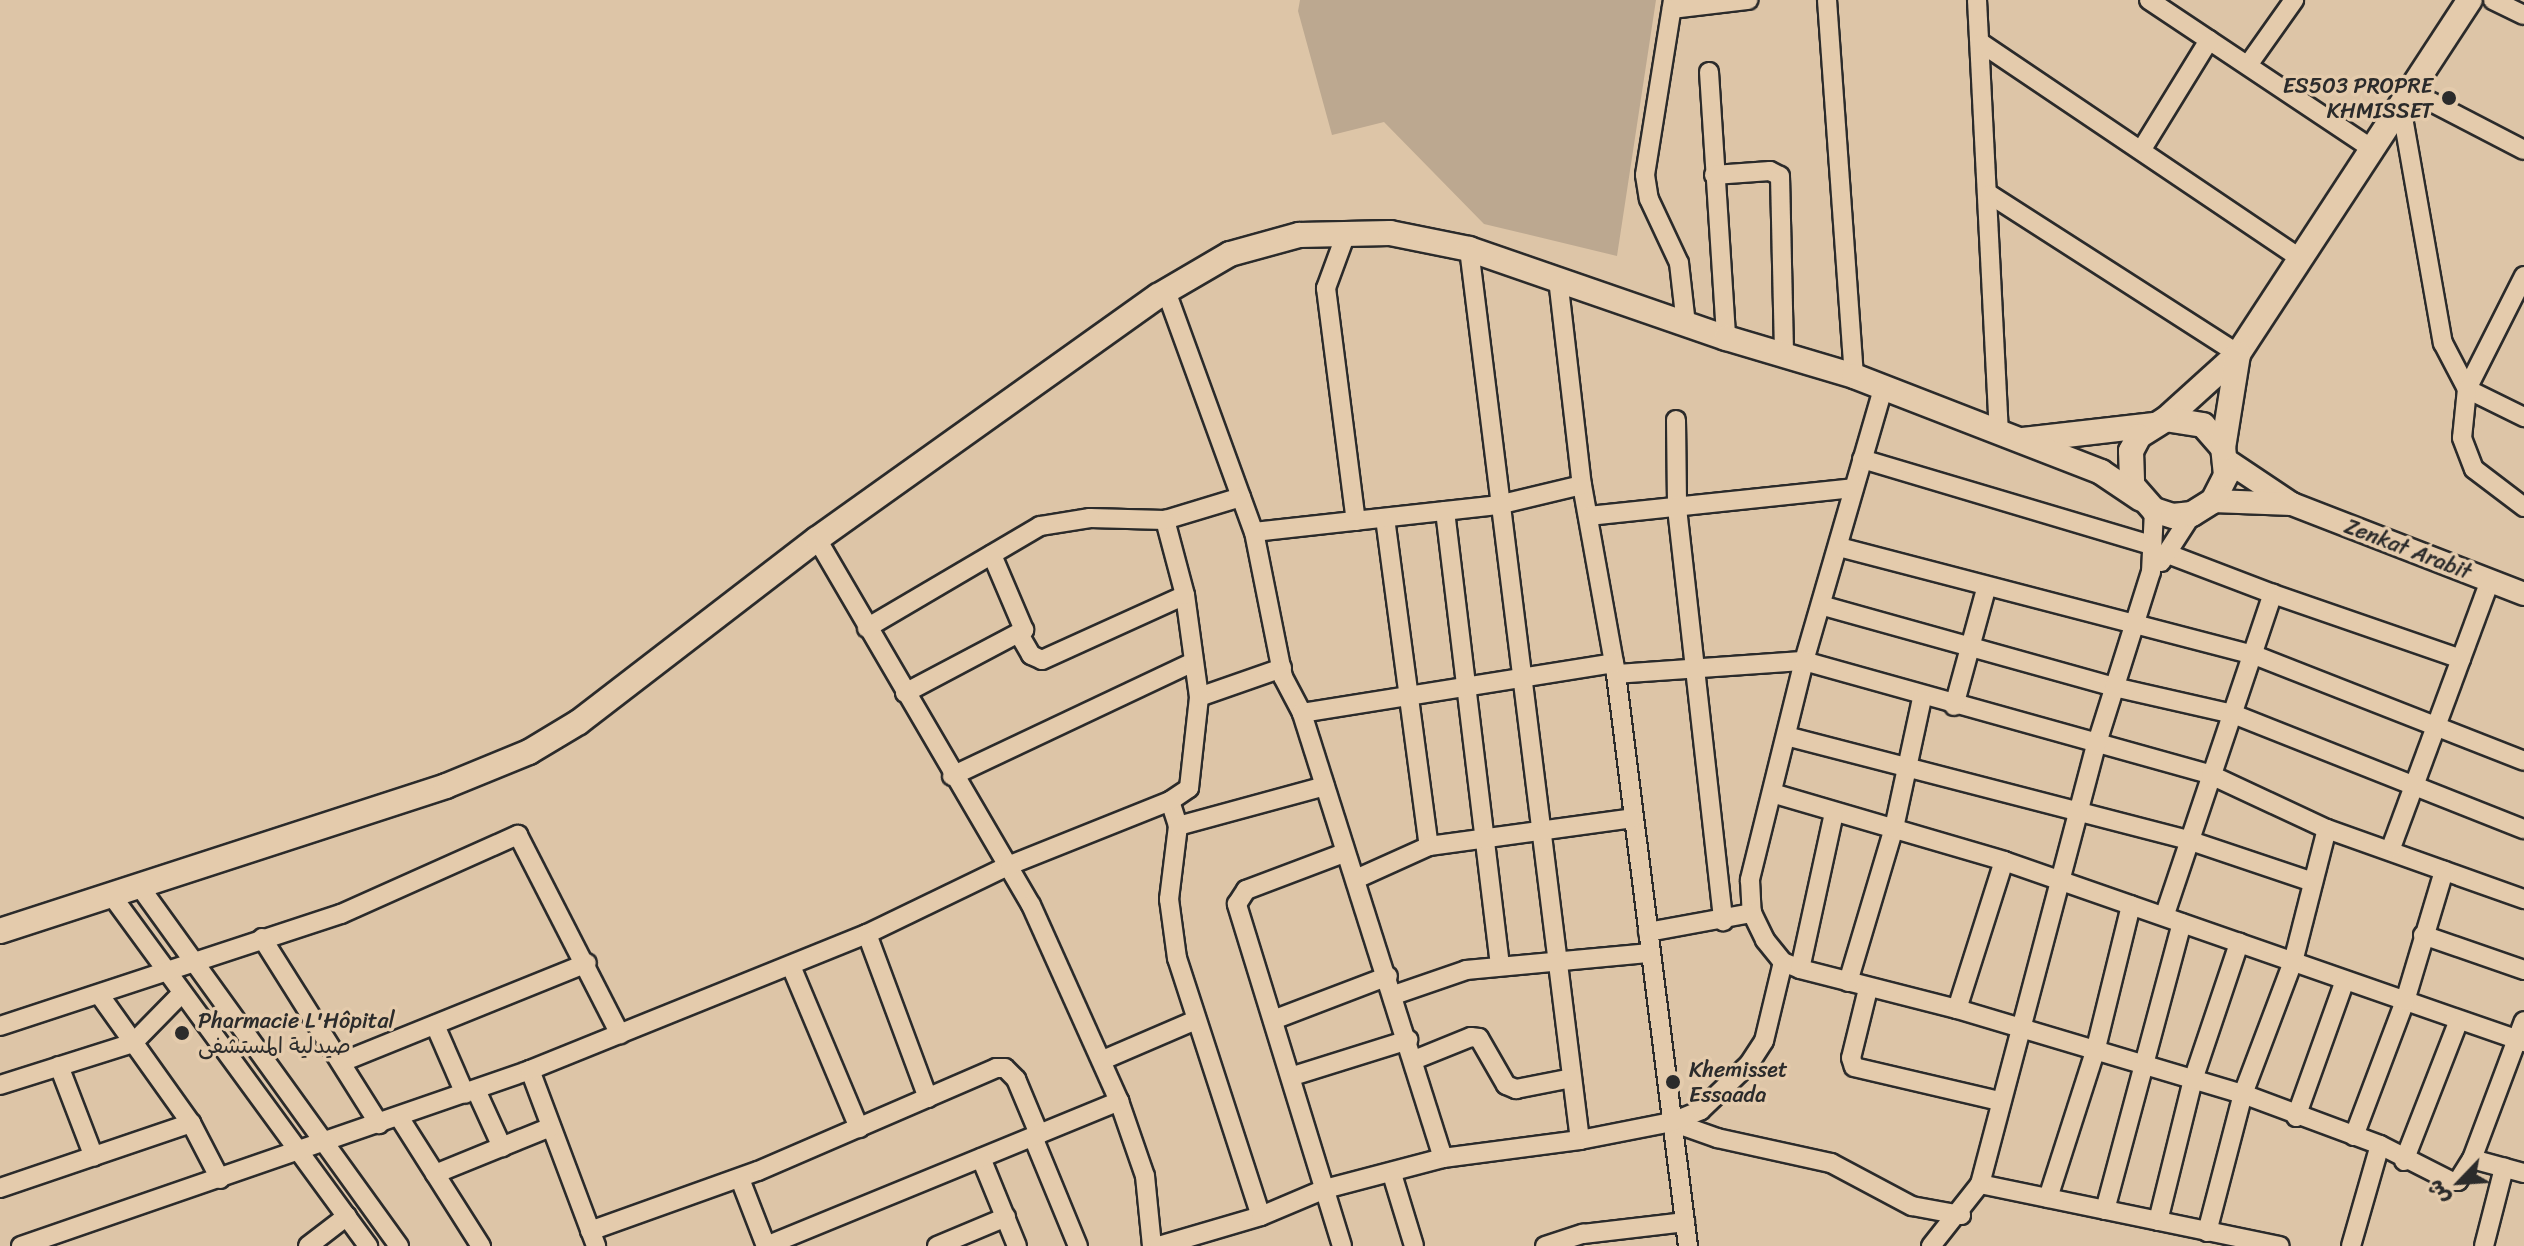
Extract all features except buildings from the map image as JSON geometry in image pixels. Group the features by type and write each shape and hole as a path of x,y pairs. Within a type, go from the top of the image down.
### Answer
{"main road":[{"path":"2148,504 2131,476 2131,451 2159,422 2238,354 2466,1"},
{"path":"0,931 446,786 529,752 610,699 817,539 1166,291 1230,254 1299,235 1347,231 1390,233 1469,249 1726,338 1854,376 2101,472 2148,504 2192,514 2213,501 2222,489 2238,354"},
{"path":"2008,437 2159,422 2203,425 2225,454"}],"street":[{"path":"1686,324 1679,263 1646,187 1672,4 1748,0"},
{"path":"1827,0 1854,376"},
{"path":"1977,0 2008,437"},
{"path":"2149,0 2371,148"},
{"path":"2248,65 2294,0"},
{"path":"2493,0 2524,15"},
{"path":"2142,149 2209,40"},
{"path":"1981,43 2298,257"},
{"path":"1709,72 1726,338"},
{"path":"2406,98 2524,150"},
{"path":"2406,98 2443,343 2467,389 2524,417"},
{"path":"1714,175 1770,171 1780,176 1784,355"},
{"path":"1989,194 2238,354"},
{"path":"1347,231 1326,288 1356,521"},
{"path":"1469,249 1519,682 1580,1140"},
{"path":"2524,276 2467,389 2464,455 2486,480 2524,507"},
{"path":"1558,279 1582,485 1615,668 1688,1246"},
{"path":"1166,291 1254,532 1282,668 1302,713 1344,853 1356,879 1388,976 1443,1158"},
{"path":"1883,389 1824,606 1804,661 1750,880 1752,913 1792,965 1868,989 1957,1009 2243,1094 2296,1117 2380,1145 2404,1161 2454,1182 2472,1159 2520,1041 2524,1021"},
{"path":"1676,420 1677,508 1723,921"},
{"path":"2225,454 2292,504"},
{"path":"1862,459 2150,545"},
{"path":"1254,532 1498,505 1582,485"},
{"path":"1588,516 1854,488"},
{"path":"867,628 1040,526 1064,520 1165,520 1241,497"},
{"path":"2213,501 2292,504"},
{"path":"1931,1246 1961,1215 1980,1184 2018,1027 2096,746 2151,572 2148,504"},
{"name":"Zenkat Arabit","path":"2292,504 2524,594"},
{"path":"1445,511 1500,966"},
{"path":"2151,572 2168,554 2192,514"},
{"path":"1385,518 1406,697 1429,846"},
{"path":"21,1246 72,1239 220,1179 299,1154 530,1070 791,966 867,934 1010,865 1170,801 1189,788 1194,776 1199,697 1185,595 1165,520"},
{"path":"817,539 952,776 1010,865 1103,1060 1145,1176 1152,1246"},
{"path":"1839,547 2132,627 2254,655 2524,761"},
{"path":"2168,554 2461,659"},
{"path":"905,693 1019,634 1024,622 992,555"},
{"path":"2391,848 2490,581"},
{"path":"1954,706 1986,589"},
{"path":"2105,1210 2144,1066 2188,840 2273,594"},
{"path":"1019,634 1031,655 1042,660 1185,595"},
{"path":"1824,606 2114,687 2233,714 2524,829"},
{"path":"1302,713 1615,668 1697,668 1804,661 1922,698 2211,775 2327,829 2391,848 2444,871 2524,899"},
{"path":"952,776 1193,662"},
{"path":"1199,697 1282,668"},
{"path":"1848,982 1894,828 1922,698"},
{"path":"1786,736 1910,765 2188,840 2310,881"},
{"path":"1178,826 1325,786"},
{"path":"1772,793 2004,861 2520,1041"},
{"path":"1170,801 1178,826 1171,924 1196,1020 1261,1216"},
{"path":"1159,1246 1261,1216 1325,1189 1392,1174 1443,1158 1580,1140 1672,1122 1701,1110 1749,1064 1764,1041 1792,965 1834,813"},
{"path":"1356,879 1429,846 1540,828 1633,818"},
{"path":"2217,1238 2243,1094 2293,962 2310,881 2327,829"},
{"path":"0,1026 101,997 194,961 341,914 518,835 587,963 620,1034"},
{"path":"1342,1246 1293,1076 1238,913 1240,898 1246,890 1344,853"},
{"path":"1957,1009 2004,861"},
{"path":"2354,1136 2405,1001 2444,871"},
{"path":"140,887 399,1246"},
{"path":"112,896 368,1246"},
{"path":"2048,1198 2095,1052 2131,905"},
{"path":"1648,932 1723,921 1752,913"},
{"path":"867,934 928,1098"},
{"path":"2423,935 2524,970"},
{"path":"262,938 379,1124"},
{"path":"2158,1221 2193,1080 2239,943"},
{"path":"1394,995 1442,976 1500,966 1650,953"},
{"path":"342,1062 587,963"},
{"path":"791,966 859,1128"},
{"path":"1273,1020 1388,976"},
{"path":"2296,1117 2345,980"},
{"path":"1868,989 1851,1058 1854,1067 1999,1101"},
{"path":"0,1085 133,1043 182,993"},
{"path":"101,997 191,1123 220,1179"},
{"path":"1103,1060 1196,1020"},
{"path":"2404,1161 2459,1020"},
{"path":"435,1025 502,1147"},
{"path":"1414,1060 1471,1037 1479,1038 1506,1085 1516,1089 1572,1078"},
{"path":"1293,1076 1408,1040"},
{"path":"59,1066 94,1157"},
{"path":"530,1070 593,1238 1005,1068 1016,1079 1078,1246"},
{"path":"740,1179 766,1246 1119,1101"},
{"path":"399,1117 481,1246"},
{"path":"1672,1122 1717,1138 1831,1163 1912,1206 1961,1215"},
{"path":"0,1188 191,1123"},
{"path":"435,1174 551,1127"},
{"path":"2351,1246 2380,1145"},
{"path":"981,1158 1017,1246"},
{"path":"2472,1159 2524,1173"},
{"path":"2484,1246 2504,1168"},
{"path":"1392,1174 1414,1246"},
{"path":"1980,1184 2158,1221 2217,1238 2280,1246"},
{"path":"308,1246 347,1216"},
{"path":"937,1246 1006,1217"},
{"path":"1545,1246 1685,1222"}],"shaded area":[{"path":"1300,0 1656,0 1617,256 1484,224 1384,122 1332,135 1298,11"}],"place":[{"name":"ES503 PROPRE KHMISSET","path":"2449,98"},
{"name":"Pharmacie L'Hôpital صيدلية المستشفى","path":"182,1033"},
{"name":"Khemisset Essaada","path":"1673,1082"}]}
